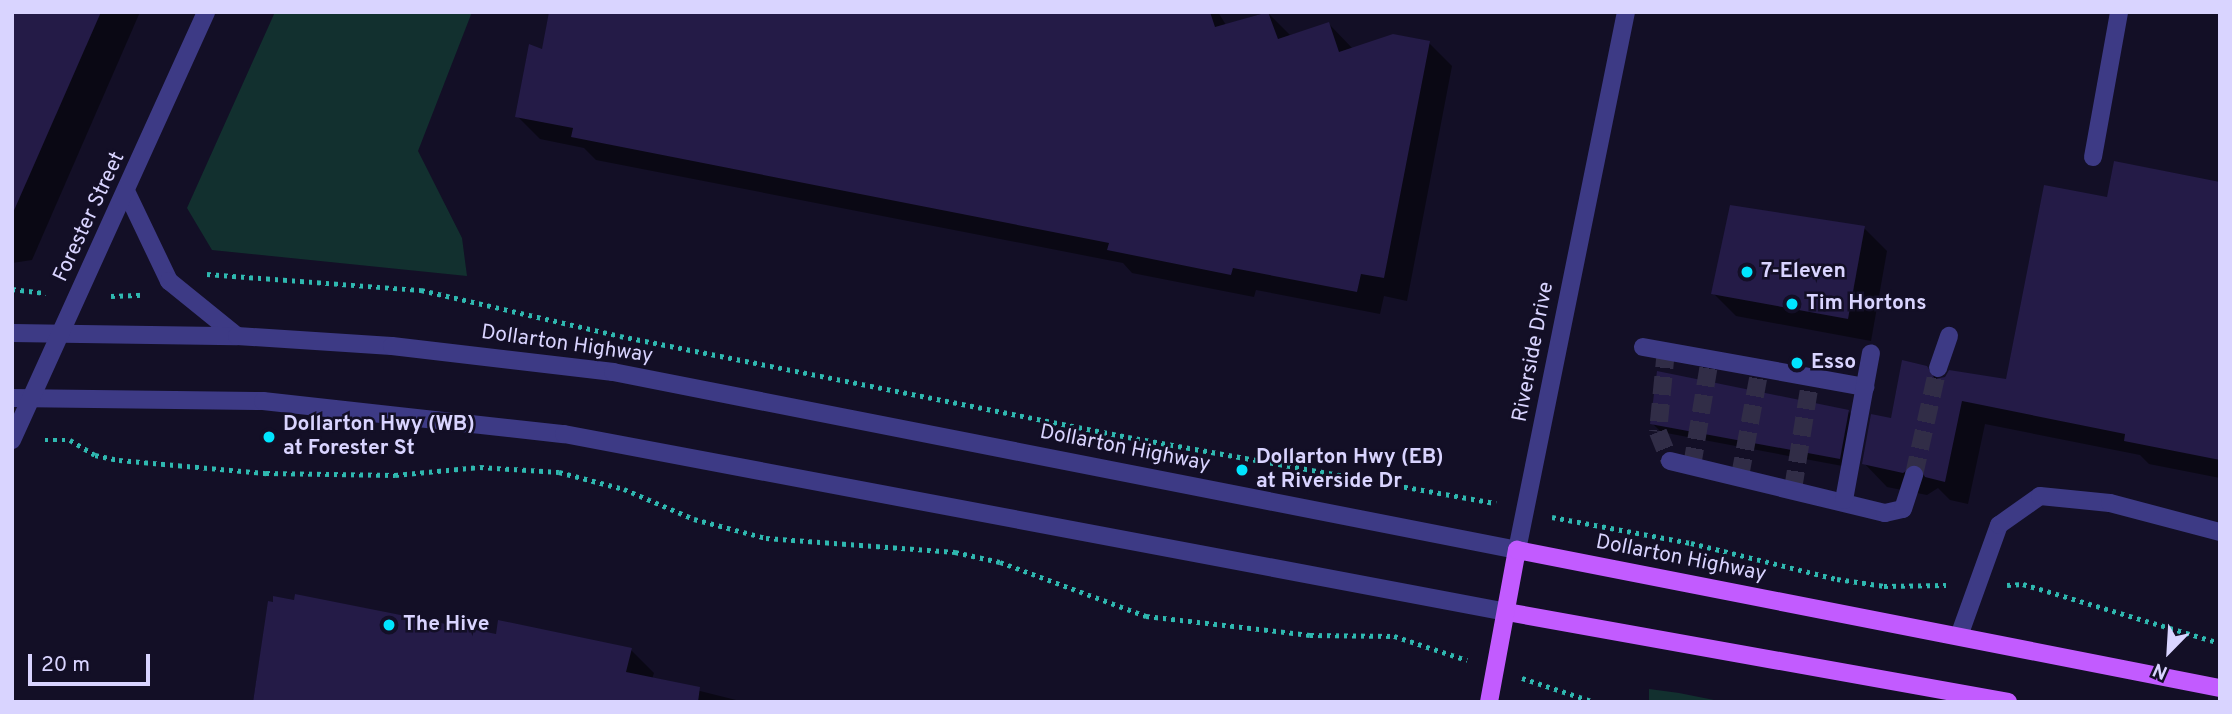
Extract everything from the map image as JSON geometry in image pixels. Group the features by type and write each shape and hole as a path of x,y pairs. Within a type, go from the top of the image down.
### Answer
{"main road":[{"name":"Riverside Drive","path":"1489,702 1517,550"},
{"name":"Dollarton Highway","path":"1517,550 2220,688"},
{"path":"1507,611 2008,702"}],"street":[{"name":"Forester Street","path":"12,440 127,193 206,12"},
{"name":"Riverside Drive","path":"1517,550 1626,12"},
{"path":"2094,157 2119,12"},
{"path":"127,193 169,281 237,336"},
{"name":"Dollarton Highway","path":"12,333 237,336 392,346 613,372 1517,550"},
{"path":"1938,368 1949,336"},
{"path":"1643,347 1865,387"},
{"path":"1844,500 1871,353"},
{"path":"12,398 263,401 564,434 1507,611"},
{"path":"1670,461 1844,500 1885,513 1903,509 1914,475"},
{"path":"1959,636 1999,525 2040,496 2110,503 2220,532"}],"path":[{"path":"198,274 421,290 620,336 1128,437 1472,497"},
{"path":"12,289 35,293"},
{"path":"123,297 145,295"},
{"path":"70,440 95,455 119,460 266,473 395,475 480,467 559,472 624,489 694,519 766,538 955,552 1000,562 1146,616 1310,635 1394,636 1442,652"},
{"path":"1598,527 1691,543 1837,579 1884,586 2023,584 2220,643"},
{"path":"1558,690 1594,702"}],"green space":[{"path":"275,12 472,12 418,151 462,238 467,276 212,250 187,208"},
{"path":"1649,689 1679,693 1724,702 1649,702"}],"building":[{"path":"12,12 101,12 12,215"},
{"path":"549,12 1210,12 1215,27 1268,12 1278,39 1329,22 1339,52 1393,34 1430,41 1384,278 1361,274 1357,292 1233,268 1231,275 1107,250 1109,243 571,137 573,128 515,117 529,44 542,49"},
{"path":"2114,161 2220,182 2220,460 2124,441 2125,434 1962,401 1945,482 1925,477 1917,464 1903,473 1862,464 1871,414 1891,418 1902,360 1927,366 1935,379 1945,377 1949,370 2006,379 2044,185 2107,197"},
{"path":"1730,205 1865,226 1848,319 1711,294"},
{"path":"1657,371 1849,410 1840,459 1650,424"},
{"path":"295,594 496,634 498,620 632,648 626,672 700,687 698,702 253,702 268,601 273,602 273,596 294,600"}],"tunnel":[{"path":"1666,350 1658,432 1670,461"},
{"path":"1692,466 1710,359"},
{"path":"1740,476 1760,368"},
{"path":"1914,475 1938,368"},
{"path":"1793,489 1811,377"}],"place":[{"name":"7-Eleven","path":"1747,272"},
{"name":"Tim Hortons","path":"1792,304"},
{"name":"Esso","path":"1797,363"},
{"name":"Dollarton Hwy (WB) at Forester St","path":"269,437"},
{"name":"Dollarton Hwy (EB) at Riverside Dr","path":"1242,470"},
{"name":"The Hive","path":"389,625"}]}
